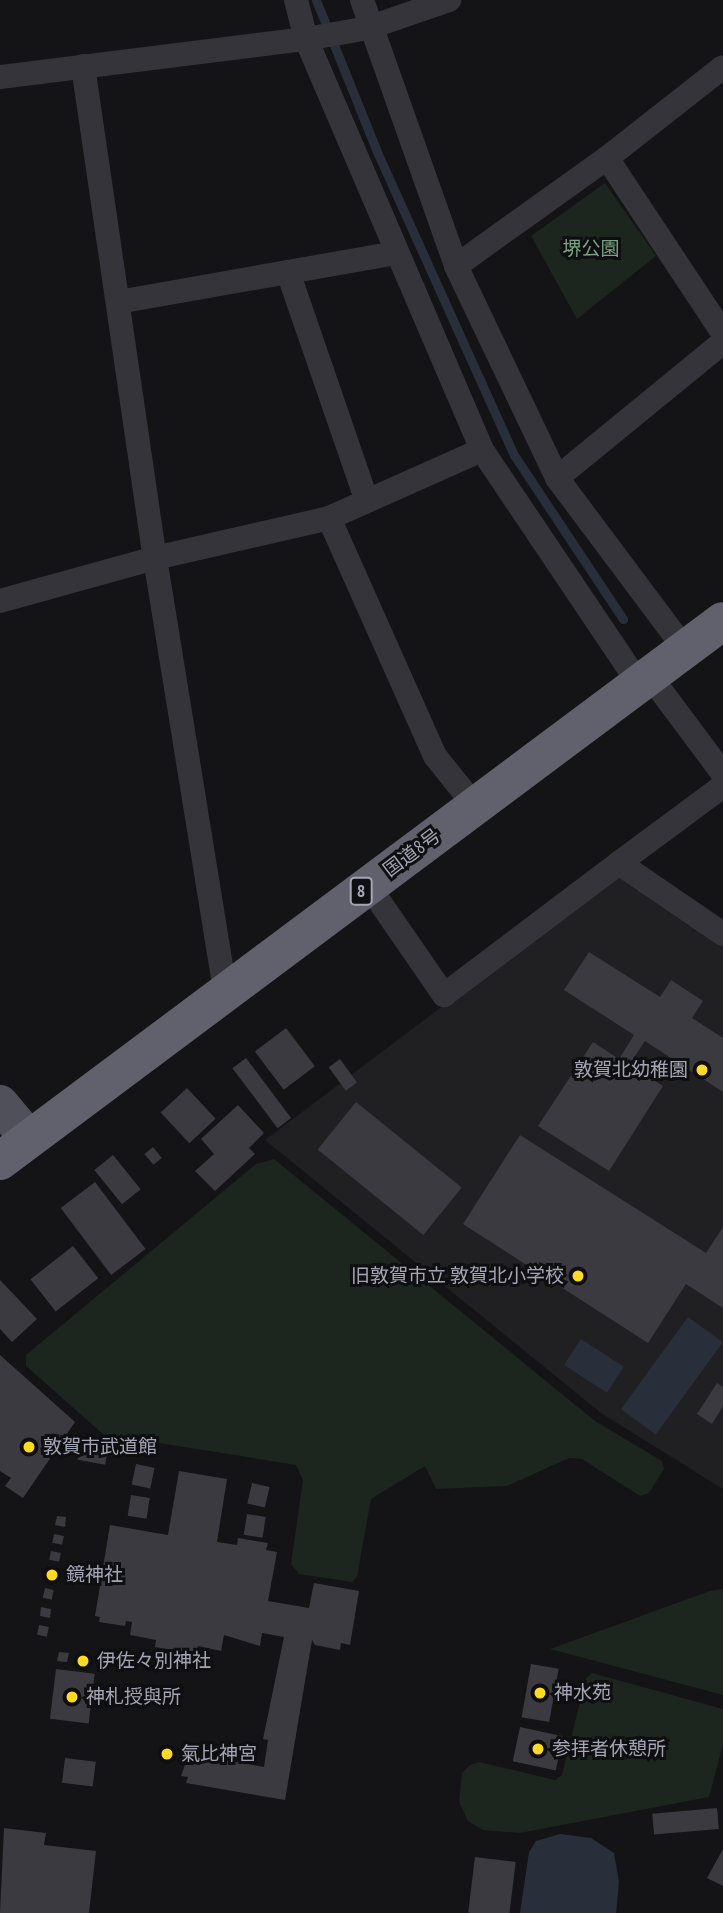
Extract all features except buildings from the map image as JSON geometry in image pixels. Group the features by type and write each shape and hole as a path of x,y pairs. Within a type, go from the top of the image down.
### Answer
{"highway":[{"name":"国道8号","path":"14,1150 723,621"}],"main road":[{"path":"0,1104 14,1150"}],"street":[{"path":"296,0 306,39 482,450 645,680 723,774"},
{"path":"362,0 368,28 456,266 557,478 685,649"},
{"path":"0,77 306,39 368,28 449,0"},
{"path":"83,66 155,558 225,990"},
{"path":"456,266 607,158 723,67"},
{"path":"607,158 723,333"},
{"path":"118,302 397,253"},
{"path":"288,272 367,501"},
{"path":"557,478 723,342"},
{"path":"0,601 155,558 329,518 482,450"},
{"path":"329,518 435,755 475,806"},
{"path":"368,886 444,995 723,786"},
{"path":"619,863 723,934"}],"shaded area":[{"name":"旧敦賀市立 敦賀北小学校","path":"618,874 723,947 723,1489 601,1413 265,1140"},
{"path":"688,1317 723,1342 656,1435 621,1409"},
{"path":"581,1339 624,1367 607,1393 564,1365"},
{"path":"560,1834 591,1838 614,1853 619,1882 616,1913 520,1913 529,1852 536,1841"}],"green space":[{"name":"堺公園","path":"605,183 656,256 577,319 531,236"},
{"path":"274,1159 595,1421 662,1461 664,1469 649,1493 640,1496 582,1459 569,1458 507,1486 436,1489 425,1466 371,1499 357,1577 352,1582 299,1574 291,1564 303,1480 296,1465 103,1434 26,1366 26,1355 256,1164"},
{"path":"723,1589 723,1695 550,1649 710,1591"},
{"path":"592,1673 723,1709 723,1745 709,1797 520,1833 483,1830 468,1821 459,1802 462,1773 470,1765 479,1762 555,1780 562,1775 586,1678"}],"waterway":[{"path":"316,0 378,154 514,455 623,619"}],"place":[{"name":"敦賀北幼稚園","path":"702,1070"},
{"name":"旧敦賀市立 敦賀北小学校","path":"578,1276"},
{"name":"敦賀市武道館","path":"29,1447"},
{"name":"鏡神社","path":"52,1575"},
{"name":"伊佐々別神社","path":"83,1661"},
{"name":"神水苑","path":"540,1693"},
{"name":"神札授與所","path":"72,1697"},
{"name":"参拝者休憩所","path":"538,1749"},
{"name":"氣比神宮","path":"167,1754"}]}
